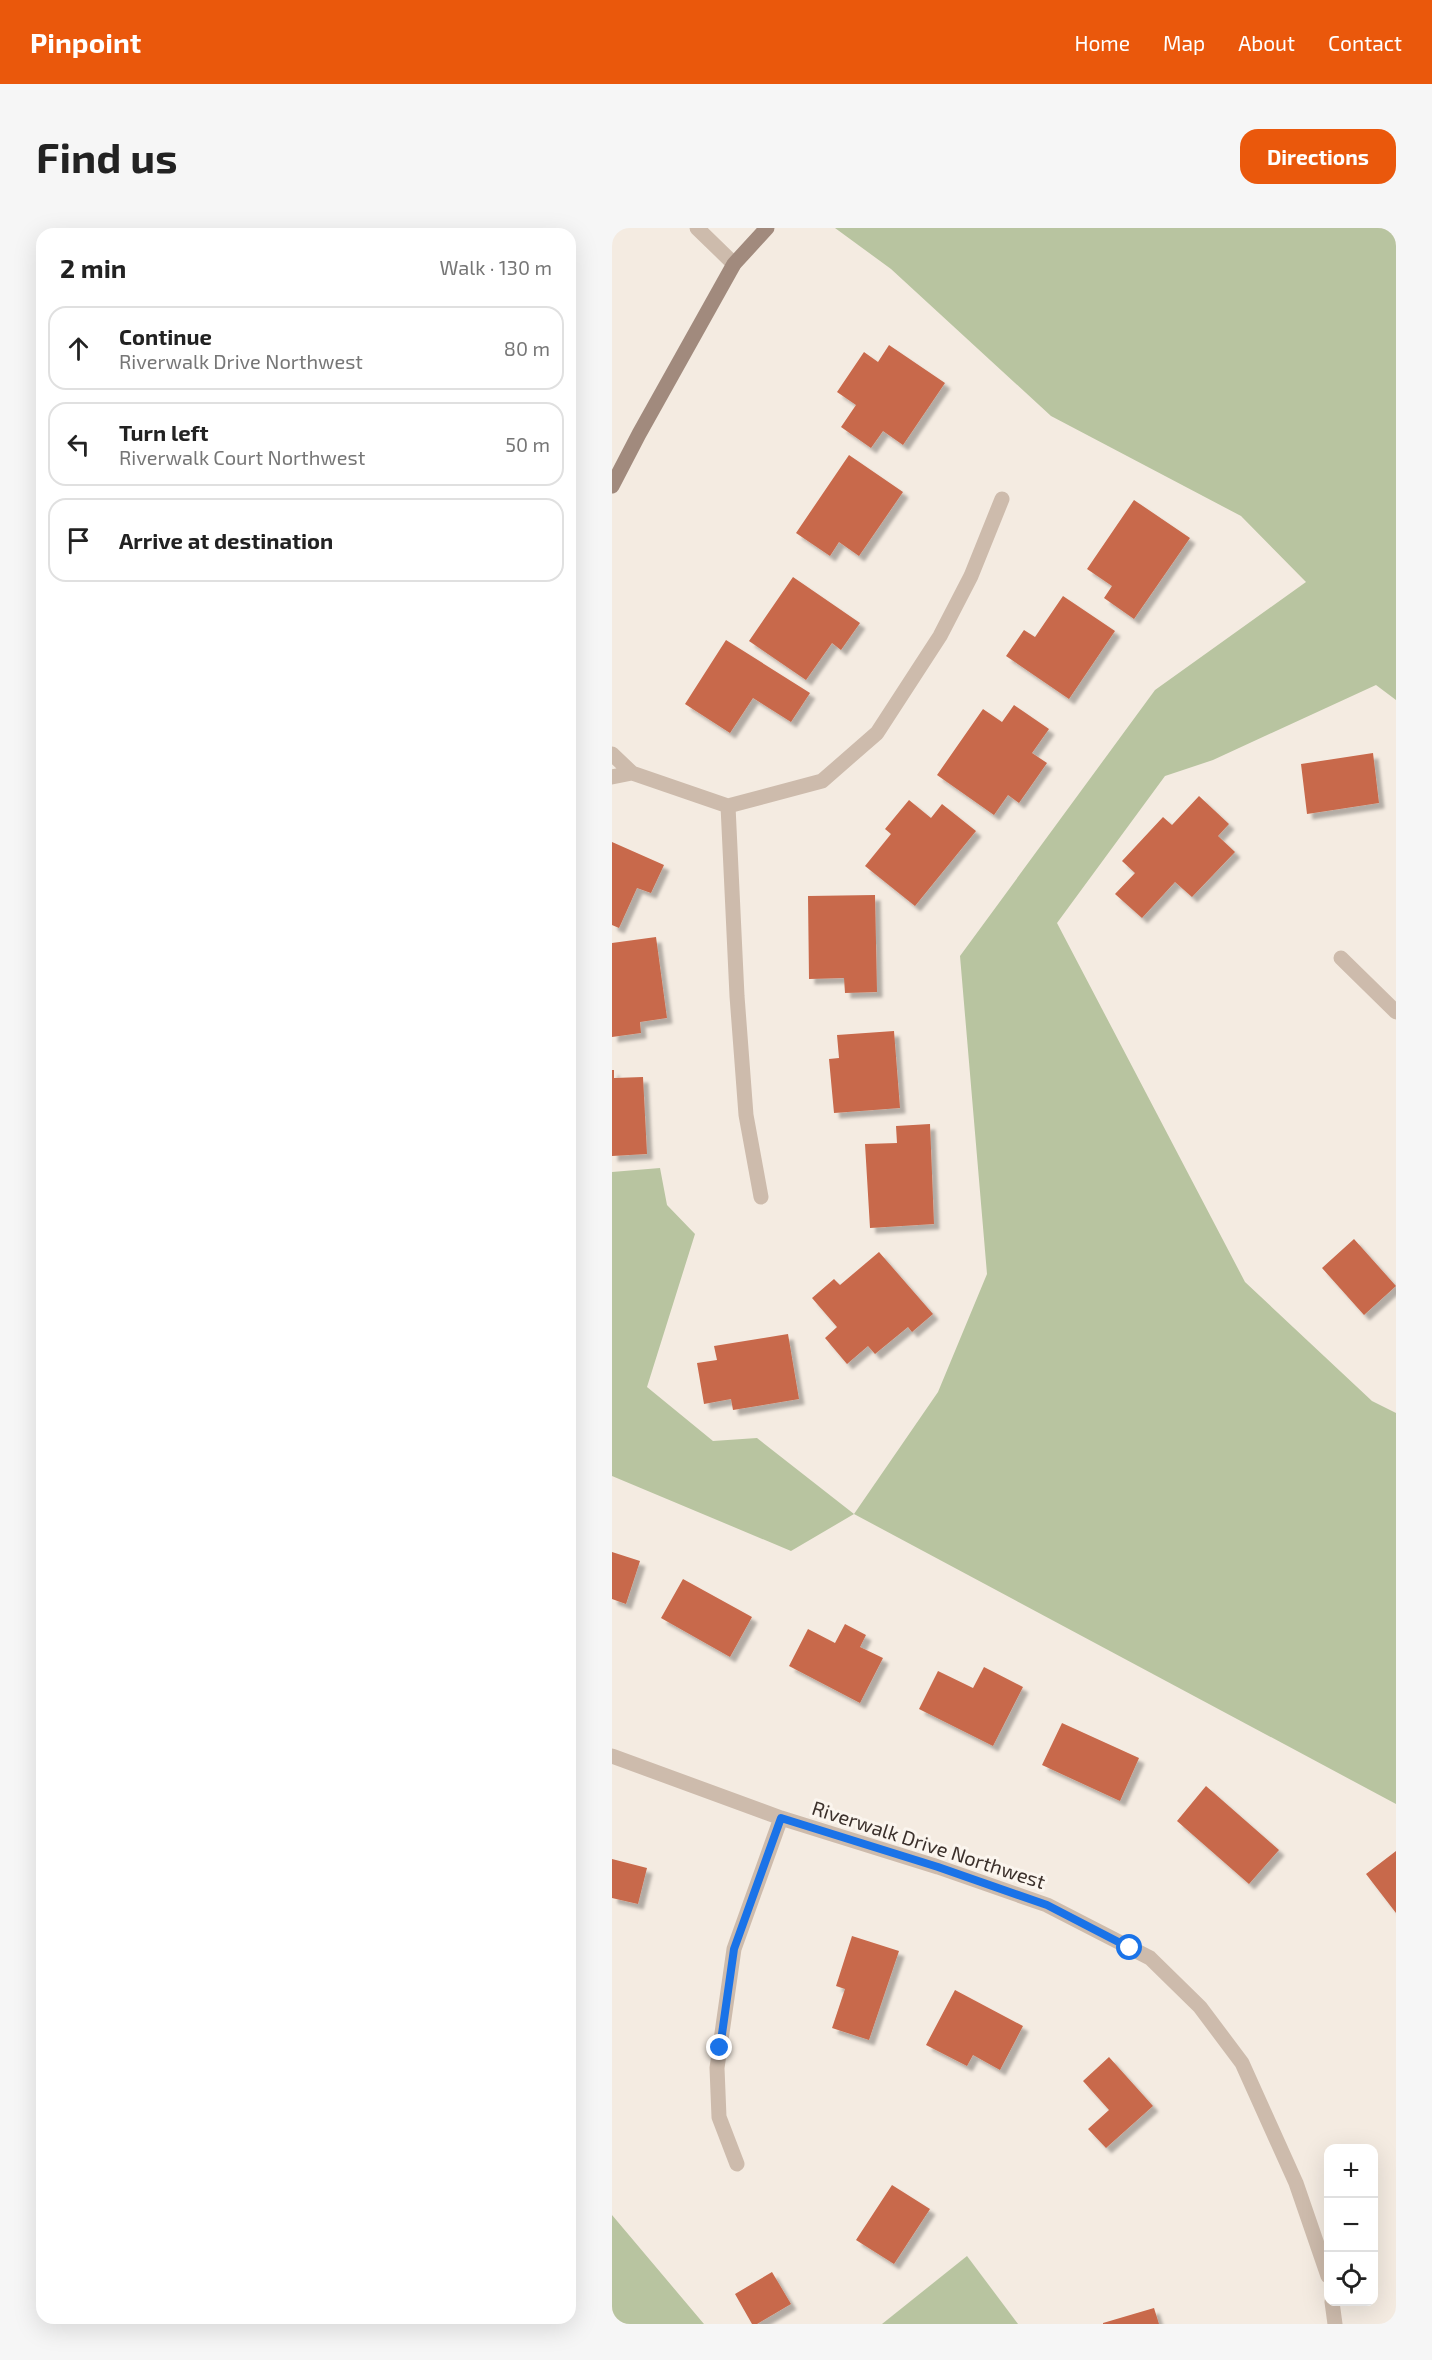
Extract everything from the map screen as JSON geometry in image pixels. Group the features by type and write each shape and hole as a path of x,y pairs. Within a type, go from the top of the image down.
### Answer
{"street":[{"path":"697,228 734,264"},
{"path":"612,486 734,264 767,228"},
{"path":"612,754 632,773 728,806 822,781 877,733 940,636 971,576 1002,499"},
{"path":"612,777 632,773"},
{"path":"728,806 737,996 746,1115 761,1197"},
{"path":"1341,958 1396,1012"},
{"name":"Riverwalk Drive Northwest","path":"612,1756 781,1818 938,1867 1047,1905 1150,1958 1200,2007 1242,2063 1296,2183 1324,2262"},
{"path":"737,2164 718,2117 717,2068 734,1949 781,1818"},
{"path":"1333,2306 1335,2324"}],"green space":[{"path":"835,228 1396,228 1396,700 1376,685 1213,760 1165,776 1057,923 1245,1282 1372,1401 1396,1413 1396,1804 854,1514 938,1392 987,1274 960,956 1155,690 1306,582 1241,516 1051,416 891,269"},
{"path":"660,1168 667,1205 695,1234 647,1387 713,1441 757,1438 854,1514 791,1551 612,1476 612,1172"},
{"path":"612,2215 704,2324 612,2324"},
{"path":"967,2256 1018,2324 882,2324"}],"building":[{"path":"889,345 945,383 903,445 883,431 871,448 841,427 856,405 837,392 864,352 878,362"},
{"path":"849,455 903,492 859,556 839,542 830,556 796,533"},
{"path":"1134,500 1190,538 1134,619 1104,598 1112,586 1087,569"},
{"path":"793,577 860,623 841,650 832,643 806,680 749,641"},
{"path":"1063,596 1115,631 1069,699 1006,656 1024,630 1035,637"},
{"path":"726,640 810,693 791,722 753,698 730,733 685,704"},
{"path":"1014,705 1049,729 1032,753 1047,763 1019,803 1008,795 994,815 937,775 983,709 1002,722"},
{"path":"1373,753 1379,803 1307,814 1301,764"},
{"path":"1199,796 1229,824 1218,836 1235,852 1192,897 1175,882 1142,918 1115,894 1135,873 1122,861 1163,817 1172,825"},
{"path":"909,800 931,818 942,804 976,831 915,906 865,866 891,834 885,829"},
{"path":"612,842 664,865 651,893 637,888 619,928 612,925"},
{"path":"875,895 877,992 845,993 844,978 809,979 808,896"},
{"path":"656,937 667,1018 640,1022 641,1033 612,1037 612,943"},
{"path":"894,1031 900,1108 834,1113 829,1059 839,1058 837,1035"},
{"path":"612,1070 614,1070 614,1078 643,1077 647,1154 612,1156"},
{"path":"930,1124 934,1224 870,1228 865,1144 897,1143 896,1126"},
{"path":"1354,1239 1396,1286 1364,1315 1322,1268"},
{"path":"879,1252 933,1314 912,1332 908,1327 875,1354 868,1346 847,1364 825,1338 837,1327 812,1298 834,1279 840,1285"},
{"path":"788,1334 799,1399 733,1410 731,1399 704,1404 697,1363 717,1360 714,1346"},
{"path":"612,1552 640,1561 626,1604 612,1599"},
{"path":"683,1579 752,1617 730,1657 661,1618"},
{"path":"845,1624 866,1635 860,1647 883,1658 860,1703 789,1666 808,1629 835,1643"},
{"path":"984,1667 1023,1687 993,1746 919,1709 938,1671 973,1688"},
{"path":"1062,1723 1139,1758 1120,1801 1042,1765"},
{"path":"1206,1786 1279,1850 1249,1884 1177,1821"},
{"path":"1396,1851 1396,1913 1366,1874"},
{"path":"612,1859 647,1868 638,1904 612,1898"},
{"path":"852,1936 899,1951 869,2040 832,2028 845,1989 836,1986"},
{"path":"955,1990 1023,2026 1000,2070 973,2055 967,2066 926,2045"},
{"path":"1109,2057 1153,2106 1106,2148 1088,2129 1109,2110 1083,2081"},
{"path":"892,2185 930,2209 894,2264 856,2240"},
{"path":"772,2272 791,2304 757,2324 752,2324 735,2294"},
{"path":"1154,2308 1159,2324 1103,2324 1103,2323"}],"route":[{"path":"720,2048 734,1949 781,1818 938,1867 1047,1905 1130,1948"}]}
